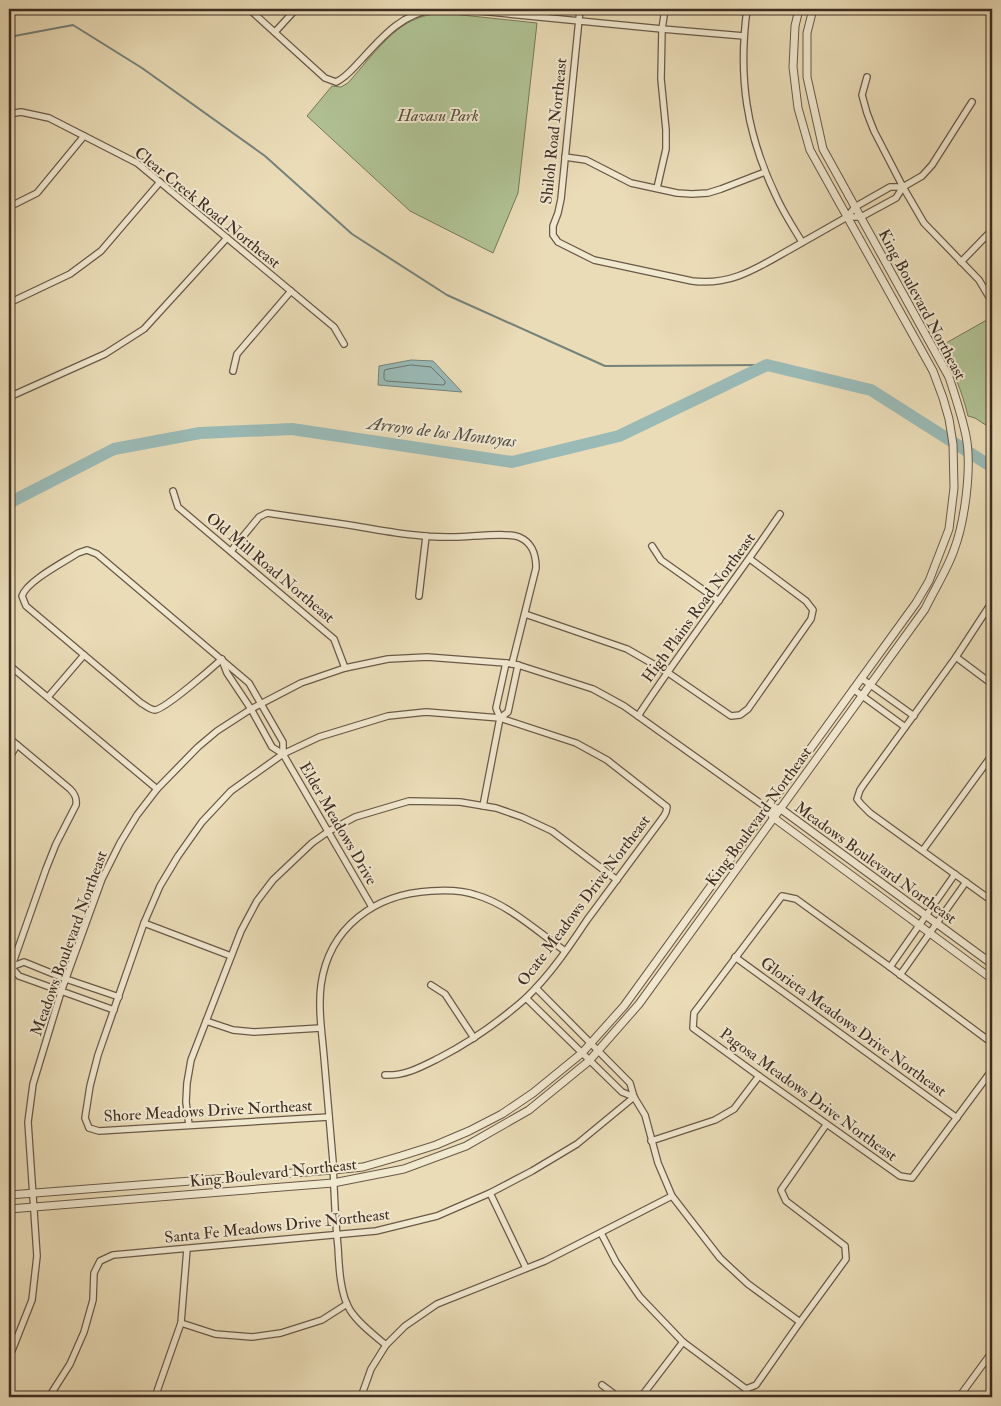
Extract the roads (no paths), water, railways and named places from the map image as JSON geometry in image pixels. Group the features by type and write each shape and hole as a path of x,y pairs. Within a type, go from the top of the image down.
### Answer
{"street":[{"path":"249,9 325,78 336,82 345,78 394,26 417,11 434,9"},
{"path":"275,32 296,9"},
{"path":"458,9 494,10 662,29 744,36"},
{"name":"Shiloh Road Northeast","path":"580,9 561,199 553,226 553,236 558,242 594,260 692,281 712,282 735,278 748,273 847,218"},
{"path":"657,188 666,149 661,79 662,29 665,9"},
{"path":"748,9 743,60 745,92 752,132 776,198 802,242"},
{"name":"King Boulevard Northeast","path":"9,1196 363,1167 436,1145 502,1114 533,1093 582,1054 624,1006 916,603 933,572 949,529 954,488 949,419 933,371 810,150 798,108 793,67 799,9"},
{"name":"King Boulevard Northeast","path":"9,1209 333,1183 404,1169 466,1146 529,1110 589,1061 639,1004 925,609 954,551 963,518 968,477 964,430 949,377 823,150 807,77 807,33 813,9"},
{"path":"988,9 992,12"},
{"path":"868,77 862,95 867,114 903,186 924,223 978,280 992,302"},
{"path":"847,218 855,206 890,187 903,186 922,176 932,166 972,102"},
{"name":"Clear Creek Road Northeast","path":"9,114 20,112 48,118 137,163 334,327 344,344"},
{"path":"9,206 37,193 84,136"},
{"path":"565,157 586,160 631,182 685,193 708,193 765,172"},
{"path":"9,303 70,274 101,251 160,182"},
{"path":"847,218 860,217 896,198 903,186"},
{"path":"961,262 992,230"},
{"path":"9,397 105,354 144,329 227,238"},
{"path":"233,371 237,354 291,291"},
{"name":"Old Mill Road Northeast","path":"173,491 178,507 334,639 345,668"},
{"path":"231,551 259,517 266,513 407,536 511,535 520,538 531,546 536,556 536,568 512,664 496,708 500,718 483,806"},
{"name":"High Plains Road Northeast","path":"638,716 667,672 750,559 780,514"},
{"path":"419,596 426,536"},
{"path":"652,546 661,560 719,601"},
{"path":"222,659 168,703 153,710 141,703 26,606 22,596 32,583 78,553 84,550 97,554 222,659 249,683 283,742 283,754"},
{"path":"525,614 628,649 667,672 731,716 740,715 748,709 811,619 813,610 806,601 750,559"},
{"path":"992,602 956,658 864,784 857,799 870,812 992,901"},
{"path":"48,697 84,655"},
{"name":"Meadows Boulevard Northeast","path":"9,1358 32,1300 37,1256 28,1122 32,1084 61,992 102,879 137,814 157,789 198,747 251,709 301,683 345,668 388,659 427,657 512,664 593,689 624,706 767,808 774,818 992,979"},
{"path":"956,658 992,684"},
{"path":"222,659 227,674 251,709 272,747 283,754"},
{"path":"10,966 19,976 114,1010 144,923 160,886 202,822 231,791 283,754 319,737 388,716 426,712 500,718 508,712 512,664"},
{"path":"9,665 157,789"},
{"path":"862,678 914,716"},
{"path":"853,689 905,727"},
{"name":"Ocate Meadows Drive Northeast","path":"385,1075 396,1076 407,1073 450,1052 497,1022 526,998 565,951 666,812 666,807 607,760 576,743 500,718"},
{"path":"9,738 70,788 75,793 77,799 76,805 56,844 46,869 10,966 9,974"},
{"path":"9,758 17,745"},
{"name":"Elder Meadows Drive","path":"283,754 372,906"},
{"path":"923,850 992,755"},
{"path":"189,1125 186,1102 191,1060 241,931 257,902 273,880 312,843 355,817 409,802 460,802 483,806 522,817 552,831 617,880"},
{"name":"Meadows Boulevard Northeast","path":"767,808 781,809 992,964"},
{"path":"890,967 955,874"},
{"path":"900,975 966,882"},
{"path":"386,1345 351,1312 340,1276 321,1028 321,984 329,955 343,932 353,921 372,906 394,897 419,891 446,890 475,894 495,902 565,951"},
{"path":"735,957 782,896 796,899 992,1043"},
{"path":"144,923 232,956"},
{"name":"Pagosa Meadows Drive Northeast","path":"735,957 694,1013 693,1028 826,1125 900,1176 912,1178 957,1118"},
{"name":"Glorieta Meadows Drive Northeast","path":"735,957 957,1118"},
{"path":"10,966 24,962 119,997"},
{"path":"431,985 445,994 474,1038"},
{"path":"536,988 630,1083 634,1097 645,1115 658,1163 672,1196 720,1258 748,1284 800,1322"},
{"path":"526,998 622,1092 634,1097"},
{"name":"Shore Meadows Drive Northeast","path":"114,1010 98,1055 90,1086 85,1118 89,1128 99,1131 329,1117"},
{"path":"206,1021 233,1030 254,1032 321,1028"},
{"path":"957,1118 992,1070"},
{"path":"652,1141 714,1120 734,1109 759,1076"},
{"name":"Santa Fe Meadows Drive Northeast","path":"49,1397 70,1364 84,1332 93,1300 94,1273 100,1261 113,1255 376,1231 437,1216 490,1193 577,1144 634,1097"},
{"path":"601,1233 616,1262 640,1298 684,1342 746,1388 756,1385 846,1259 845,1246 786,1201 781,1190 826,1125"},
{"path":"490,1193 526,1268"},
{"path":"361,1397 371,1368 386,1345 405,1326 437,1304 526,1268 601,1233 672,1196"},
{"path":"155,1397 181,1324 187,1249"},
{"path":"181,1324 215,1334 252,1336 281,1333 322,1320 347,1304"},
{"path":"641,1397 684,1342"},
{"path":"959,1397 992,1352"},
{"path":"602,1385 618,1397"}],"water":[{"path":"411,360 433,361 462,392 378,385 379,366"}],"waterway":[{"path":"9,37 73,25 142,68 265,156 352,234 447,295 605,366 767,365"},
{"name":"Arroyo de los Montoyas","path":"9,503 114,449 200,433 292,429 512,462 619,436 767,365 871,390 992,467"}],"park label":[{"name":"Havasu Park","path":"438,115"}]}
